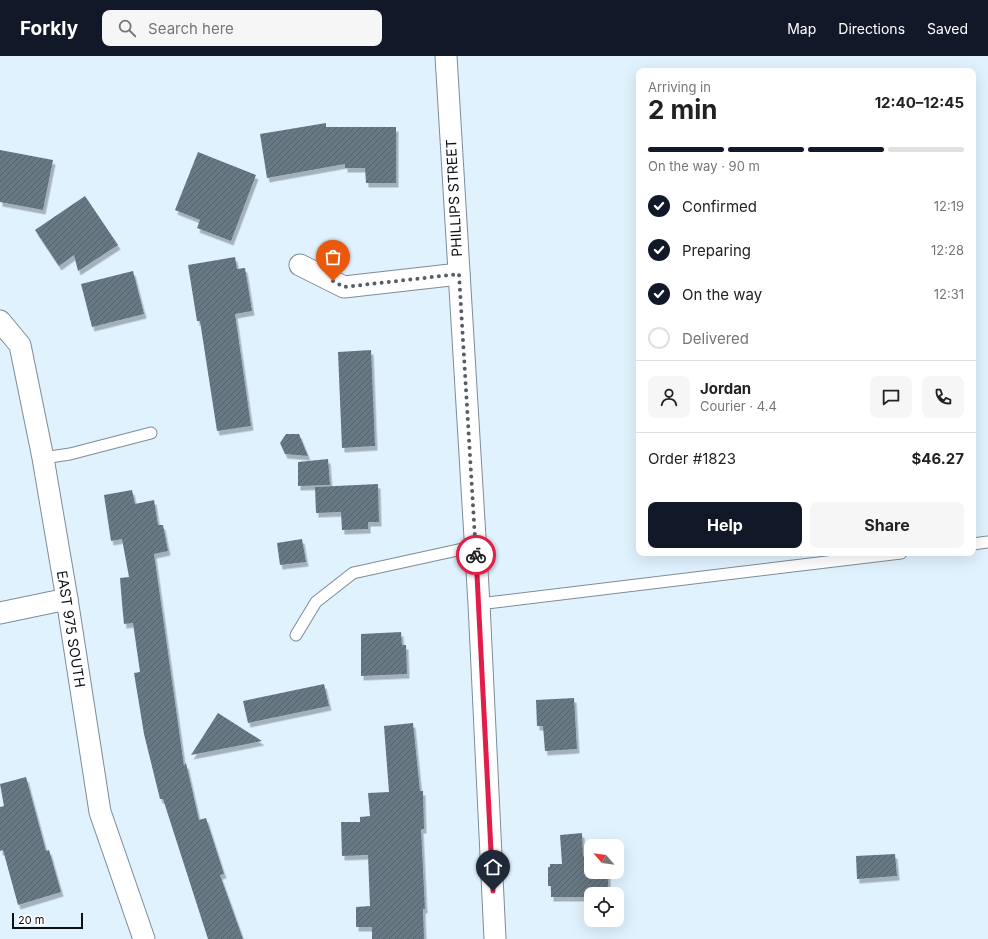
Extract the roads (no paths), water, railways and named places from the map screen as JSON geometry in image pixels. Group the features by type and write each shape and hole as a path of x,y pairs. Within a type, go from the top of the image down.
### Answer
{"street":[{"name":"PHILLIPS STREET","path":"446,56 476,546 495,939"},
{"path":"300,265 344,287 459,274"},
{"name":"EAST 975 SOUTH","path":"0,321 20,345 43,458 67,599 100,812 144,939"},
{"path":"0,613 67,599"}],"lane":[{"path":"43,458 70,454 151,433"},
{"path":"976,544 988,542"},
{"path":"296,635 316,602 353,573 476,546"},
{"path":"479,604 876,556"}]}
